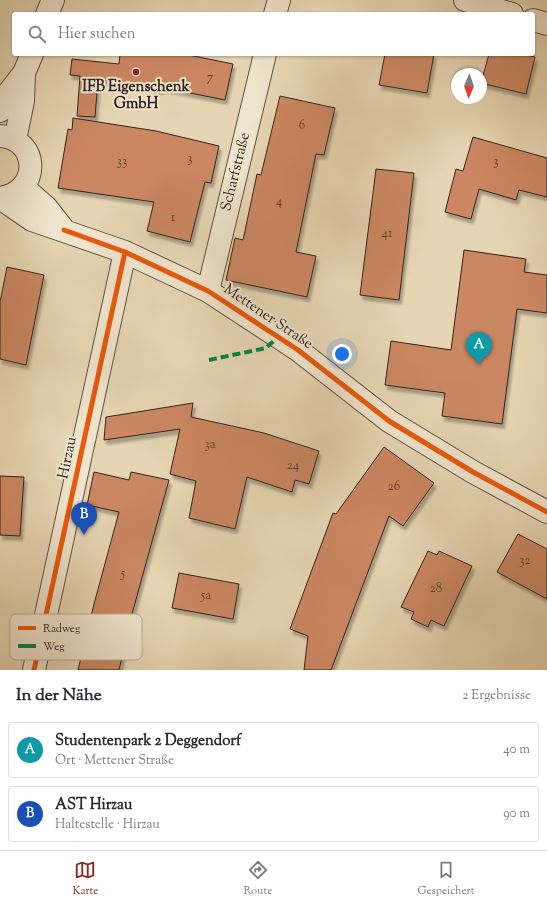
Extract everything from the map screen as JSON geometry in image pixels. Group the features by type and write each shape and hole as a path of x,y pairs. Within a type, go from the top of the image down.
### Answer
{"street":[{"path":"48,12 52,0"},
{"path":"276,12 279,0"},
{"path":"465,0 505,12"},
{"path":"535,21 547,24"},
{"name":"Scharfstraße","path":"208,291 265,56"},
{"path":"0,111 6,96 28,64"},
{"path":"0,198 16,193 28,180 31,165 26,150 7,138 23,101 28,64"},
{"path":"23,187 46,207 64,230"},
{"name":"Mettener Straße","path":"0,198 32,220 125,252 208,291 298,350 390,421 473,472 547,512"},
{"name":"Hirzau","path":"46,614 125,252"},
{"name":"Hirzau","path":"34,670 36,660"}],"building":[{"path":"120,56 194,56 233,64 225,100 161,87 160,90 98,79 95,117 77,116 80,76 70,75 72,59 119,64"},
{"path":"385,56 434,56 427,93 379,85"},
{"path":"488,56 535,57 526,94 487,84 487,68 485,68"},
{"path":"280,96 335,108 324,155 316,154 296,252 316,256 307,297 226,280 235,238 243,240 257,174 261,175"},
{"path":"73,118 156,131 219,146 211,183 205,182 190,242 147,231 154,202 58,188 68,129 72,130"},
{"path":"473,137 547,158 547,197 519,190 516,200 479,189 471,219 445,212 456,169 463,171"},
{"path":"376,169 414,173 399,300 360,295"},
{"path":"464,250 526,259 524,272 547,275 547,313 517,309 502,424 442,416 445,393 385,385 391,341 451,350"},
{"path":"7,267 44,275 26,365 0,359 0,302"},
{"path":"193,403 191,417 264,433 319,451 309,484 295,480 292,492 247,477 235,529 189,518 196,481 170,474 180,429 104,440 106,417"},
{"path":"384,447 434,483 403,526 389,516 331,670 304,670 308,636 290,629 333,513 336,514"},
{"path":"94,472 129,480 131,472 169,480 132,614 92,614 119,512 87,505"},
{"path":"0,476 24,477 20,536 0,535"},
{"path":"518,534 547,549 547,599 497,572"},
{"path":"428,551 437,555 439,551 472,566 444,626 431,620 428,627 411,619 414,612 401,607"},
{"path":"179,573 239,584 233,619 172,608"},
{"path":"80,660 121,660 119,670 78,670"}],"marked path":[{"path":"209,360 266,348 278,337"}],"cycle path":[{"path":"64,230 125,252 208,291 298,350 389,421 473,472 547,512"},
{"path":"46,614 125,252"},
{"path":"34,670 36,660"}],"place":[{"name":"IFB Eigenschenk GmbH","path":"136,72"},
{"name":"Studentenpark 2 Deggendorf","path":"479,365"},
{"name":"AST Hirzau","path":"84,535"}]}
